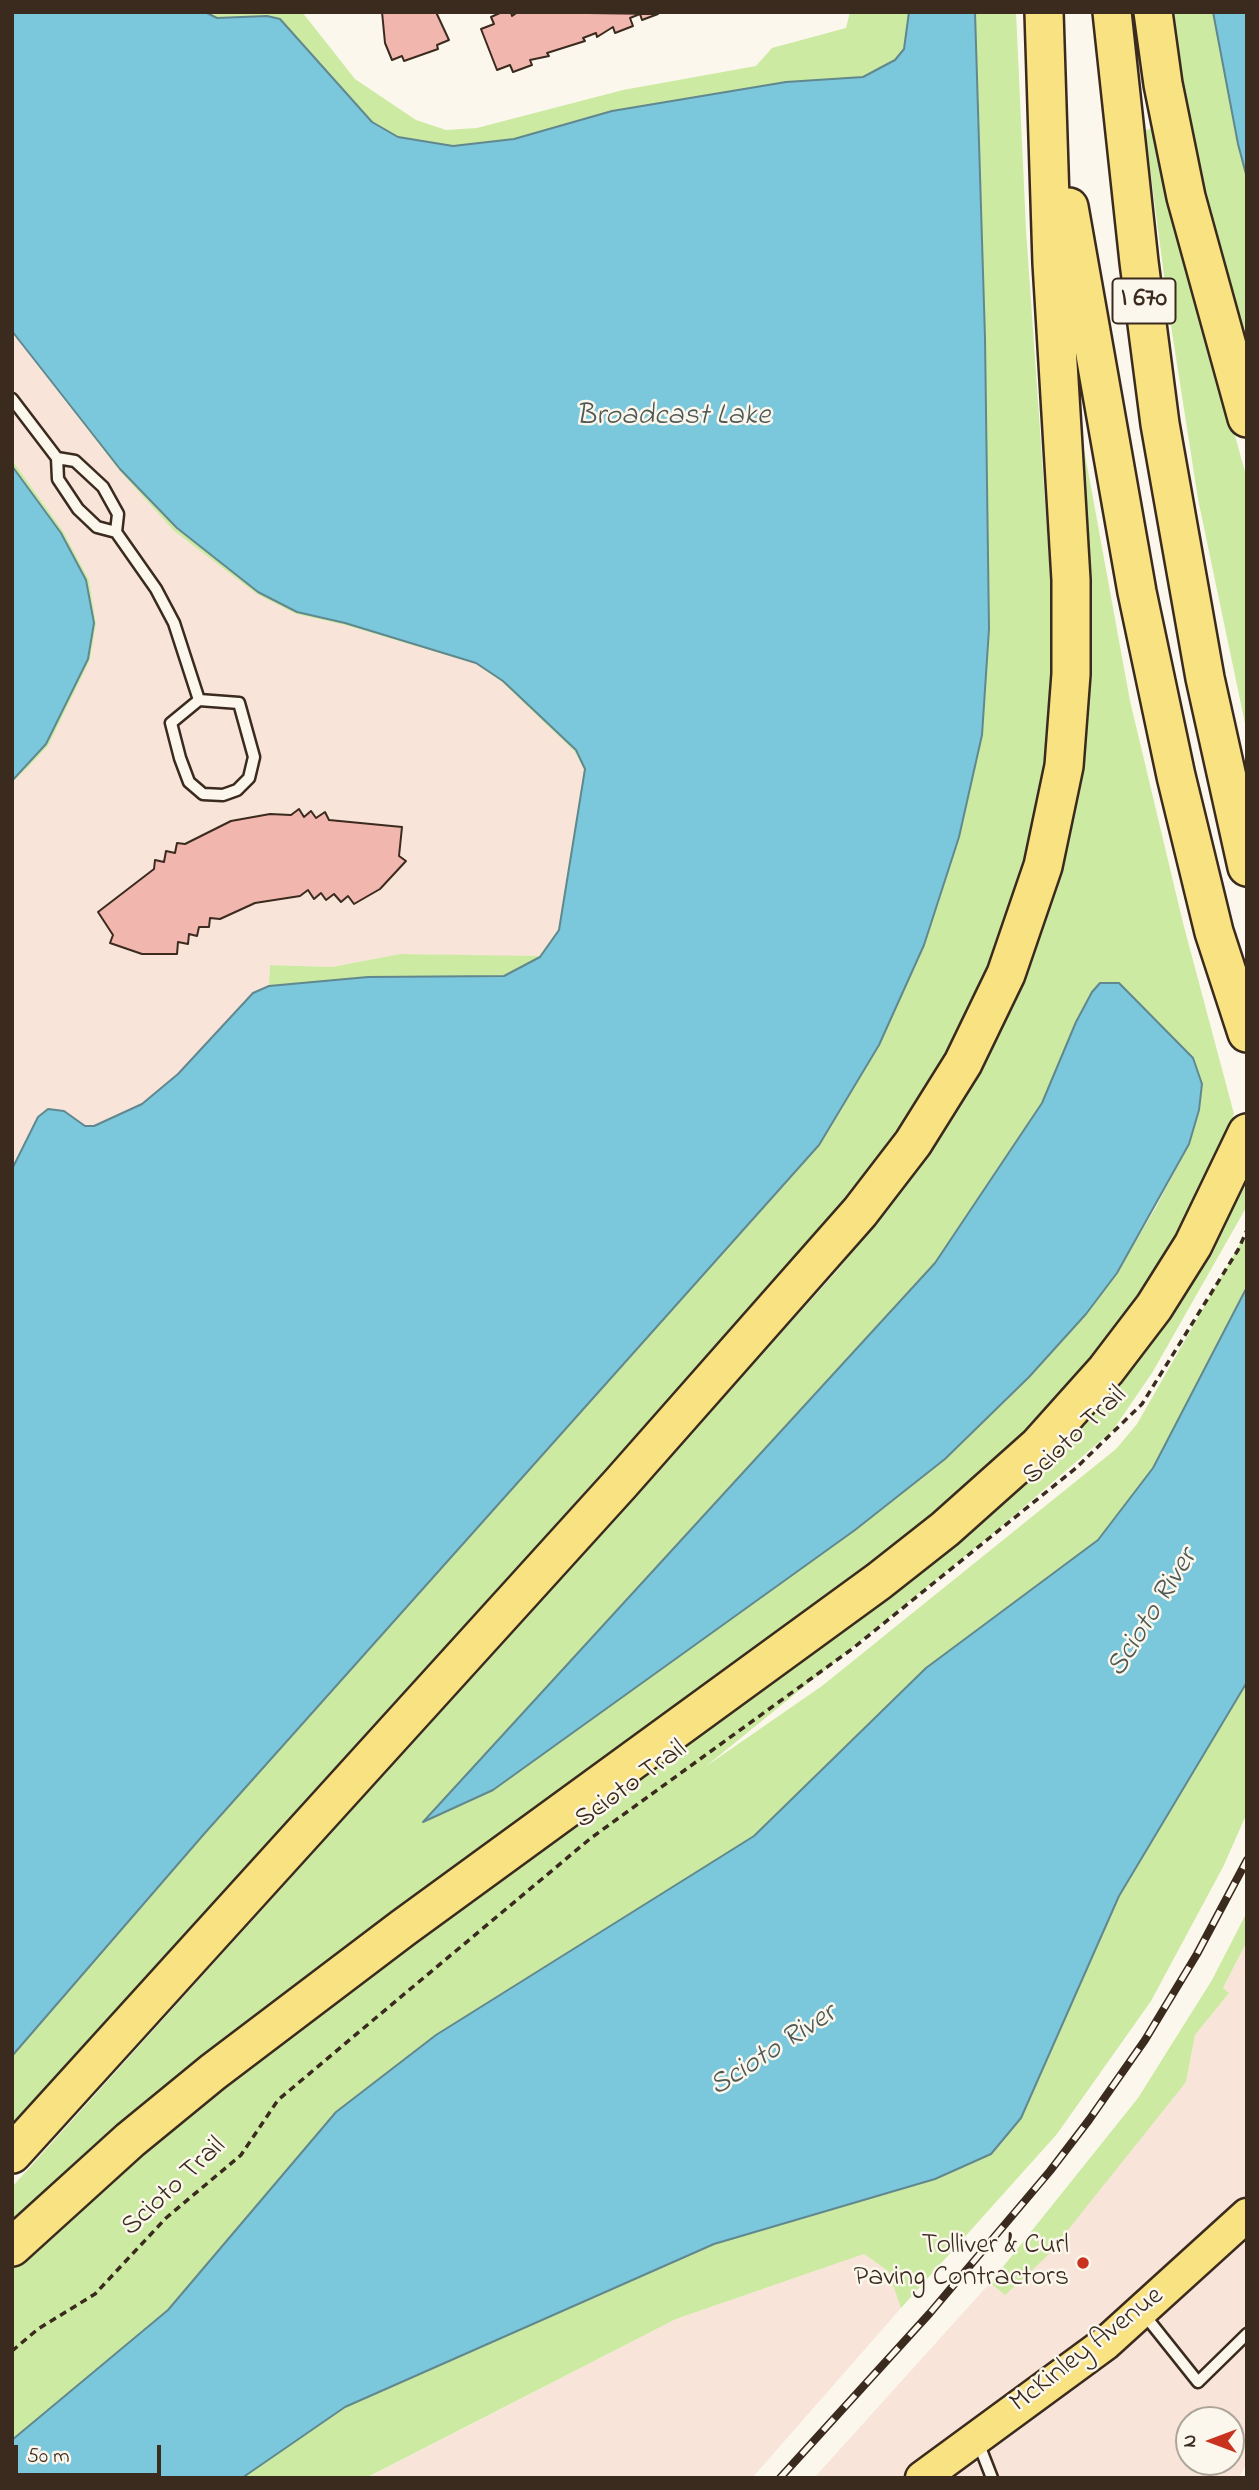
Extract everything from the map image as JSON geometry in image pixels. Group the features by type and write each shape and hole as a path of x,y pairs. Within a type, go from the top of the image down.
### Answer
{"highway":[{"name":"I 670","path":"1044,12 1047,94 1137,592 1176,776 1214,932 1247,1033"},
{"name":"I 670","path":"1112,12 1139,262 1160,424 1205,678 1245,862"},
{"path":"1153,12 1163,84 1186,197 1247,418"},
{"path":"12,2154 783,1301 860,1212 913,1143 963,1063 1006,974 1043,866 1064,766 1071,674 1071,580 1052,263 1047,94"},
{"path":"12,2247 130,2140 213,2072 403,1928 945,1530 1038,1446 1106,1370 1154,1307 1193,1245 1247,1133"}],"main road":[{"name":"McKinley Avenue","path":"922,2478 1088,2357 1142,2312 1247,2215"}],"lane":[{"path":"12,399 57,458 58,479 78,509 97,527 116,532 156,590 174,623 199,700"},
{"path":"57,458 75,461 103,487 118,514 116,532"},
{"path":"199,700 239,703 254,757 249,778 237,790 223,795 203,794 189,782 180,758 172,723 199,700"},
{"path":"1142,2312 1198,2382 1247,2334"},
{"path":"976,2438 992,2478"}],"path":[{"name":"Scioto Trail","path":"12,2351 38,2329 95,2294 166,2218 242,2155 278,2100 442,1962 592,1838 852,1649 1076,1468 1142,1405 1238,1250 1247,1230"}],"shaded area":[{"path":"12,333 119,470 174,531 257,593 296,614 345,625 476,664 502,682 574,751 584,769 558,930 539,957 400,954 332,967 270,965 269,986 253,993 178,1074 142,1104 94,1126 85,1126 64,1111 37,1117 12,1165 12,784 48,746 90,660 96,624 89,580 63,531 12,460"},
{"path":"1247,1941 1247,2462 1245,2466 1245,2406 1175,2406 1175,2476 1240,2476 1239,2478 814,2478 990,2283 1005,2295 1186,2082 1195,2035 1229,1993 1223,1988"},
{"path":"864,2254 888,2271 901,2308 752,2478 367,2478 676,2319"}],"green space":[{"path":"205,12 302,12 355,79 416,120 446,130 477,128 623,90 756,66 772,48 846,28 850,12 909,12 904,49 895,60 863,77 786,82 612,111 514,139 453,146 398,137 372,122 290,30 267,16 217,18"},
{"path":"975,12 1016,12 1026,230 1052,602 1053,687 1046,756 1035,819 1020,878 995,956 936,1079 831,1228 12,2134 12,2056 204,1834 819,1145 879,1045 989,629 985,338"},
{"path":"1172,12 1213,12 1247,178 1247,349 1196,159 1176,55"},
{"path":"1155,128 1173,213 1247,479 1247,733 1198,499 1168,306 1145,130"},
{"path":"12,331 120,469 177,528 297,612 345,623 476,663 503,681 576,750 585,769 559,930 540,957 504,976 368,977 269,986 270,965 332,967 400,954 539,956 558,930 584,769 574,751 502,682 476,664 345,625 296,614 257,594 174,531 119,470"},
{"path":"1084,449 1130,701 1183,923 1234,1114 1177,1236 1089,1365 1046,1414 933,1518 150,2101 12,2222 12,2187 837,1271 909,1182 965,1096 1004,1019 1034,944 1078,450","holes":["1119,983 1143,1009 1199,1110 1189,1144 1156,1207 1117,1273 1086,1314 1029,1377 945,1459 855,1530 493,1790 425,1820 935,1263 1042,1103 1092,992"]},
{"path":"12,460 63,531 89,580 96,624 90,660 48,746 12,784 46,744 88,659 94,623 86,580 61,533 12,466"},
{"path":"1247,1169 1247,1206 1152,1373 1113,1430 996,1531 705,1767 822,1686 1116,1449 1137,1424 1247,1232 1247,1287 1153,1468 1098,1540 926,1668 754,1836 436,2035 336,2112 168,2310 12,2440 12,2267 185,2117 301,2026 861,1617 958,1542"},
{"path":"1247,1682 1247,1813 1223,1867 1151,2001 1057,2134 901,2308 888,2271 864,2254 676,2319 366,2478 242,2478 345,2407 714,2244 935,2179 991,2154 1021,2118 1119,1896"},
{"path":"1247,1912 1247,1941 1223,1988 1229,1993 1195,2035 1186,2082 1047,2256 1005,2295 990,2283 1138,2098 1212,1980"}],"water":[{"name":"Broadcast Lake","path":"12,12 205,12 217,18 267,16 280,19 372,122 398,137 453,146 514,139 612,111 786,82 863,77 895,60 904,49 909,12 975,12 985,338 989,629 982,735 959,837 924,945 879,1045 819,1145 204,1834 12,2056 12,1169 38,1117 48,1109 64,1111 85,1126 94,1126 142,1104 178,1074 253,993 269,986 368,977 504,976 540,957 559,930 585,769 576,750 503,681 476,663 345,623 297,612 258,592 177,528 120,469 15,335 12,331"},
{"path":"1213,12 1247,12 1247,178 1238,144"},
{"path":"12,466 61,533 86,580 94,623 88,659 46,744 12,781"},
{"path":"1100,983 1119,983 1193,1058 1202,1084 1199,1110 1189,1144 1117,1273 1086,1314 1029,1377 945,1459 855,1530 493,1790 423,1822 935,1263 1042,1103 1076,1022"},
{"name":"Scioto River","path":"1247,1287 1247,1682 1119,1896 1021,2118 991,2154 935,2179 714,2244 345,2407 242,2478 12,2478 12,2440 168,2310 336,2112 436,2035 754,1836 926,1668 1098,1540 1153,1468"}],"building":[{"path":"382,12 436,12 449,40 437,45 438,49 404,61 402,56 392,60 385,43"},
{"path":"502,12 511,12 512,16 518,12 658,14 642,20 640,14 630,18 633,26 615,33 613,27 597,37 596,33 583,38 585,41 547,53 549,56 530,60 532,65 513,72 510,65 497,70 481,29 494,24 491,17"},
{"path":"299,809 304,817 311,811 316,818 325,812 329,820 402,827 399,856 406,861 380,889 354,904 348,896 341,902 334,894 326,900 321,893 314,899 308,890 300,896 255,903 220,919 210,918 209,927 199,927 197,936 189,934 188,944 178,942 177,954 142,954 110,943 113,935 98,912 154,869 155,860 164,862 166,851 175,853 177,843 185,844 231,821 270,814 291,815"}],"railway":[{"path":"780,2478 930,2313 1050,2171 1089,2120 1145,2040 1197,1954 1247,1860"}],"place":[{"name":"Tolliver & Curl Paving Contractors","path":"1083,2263"}]}
